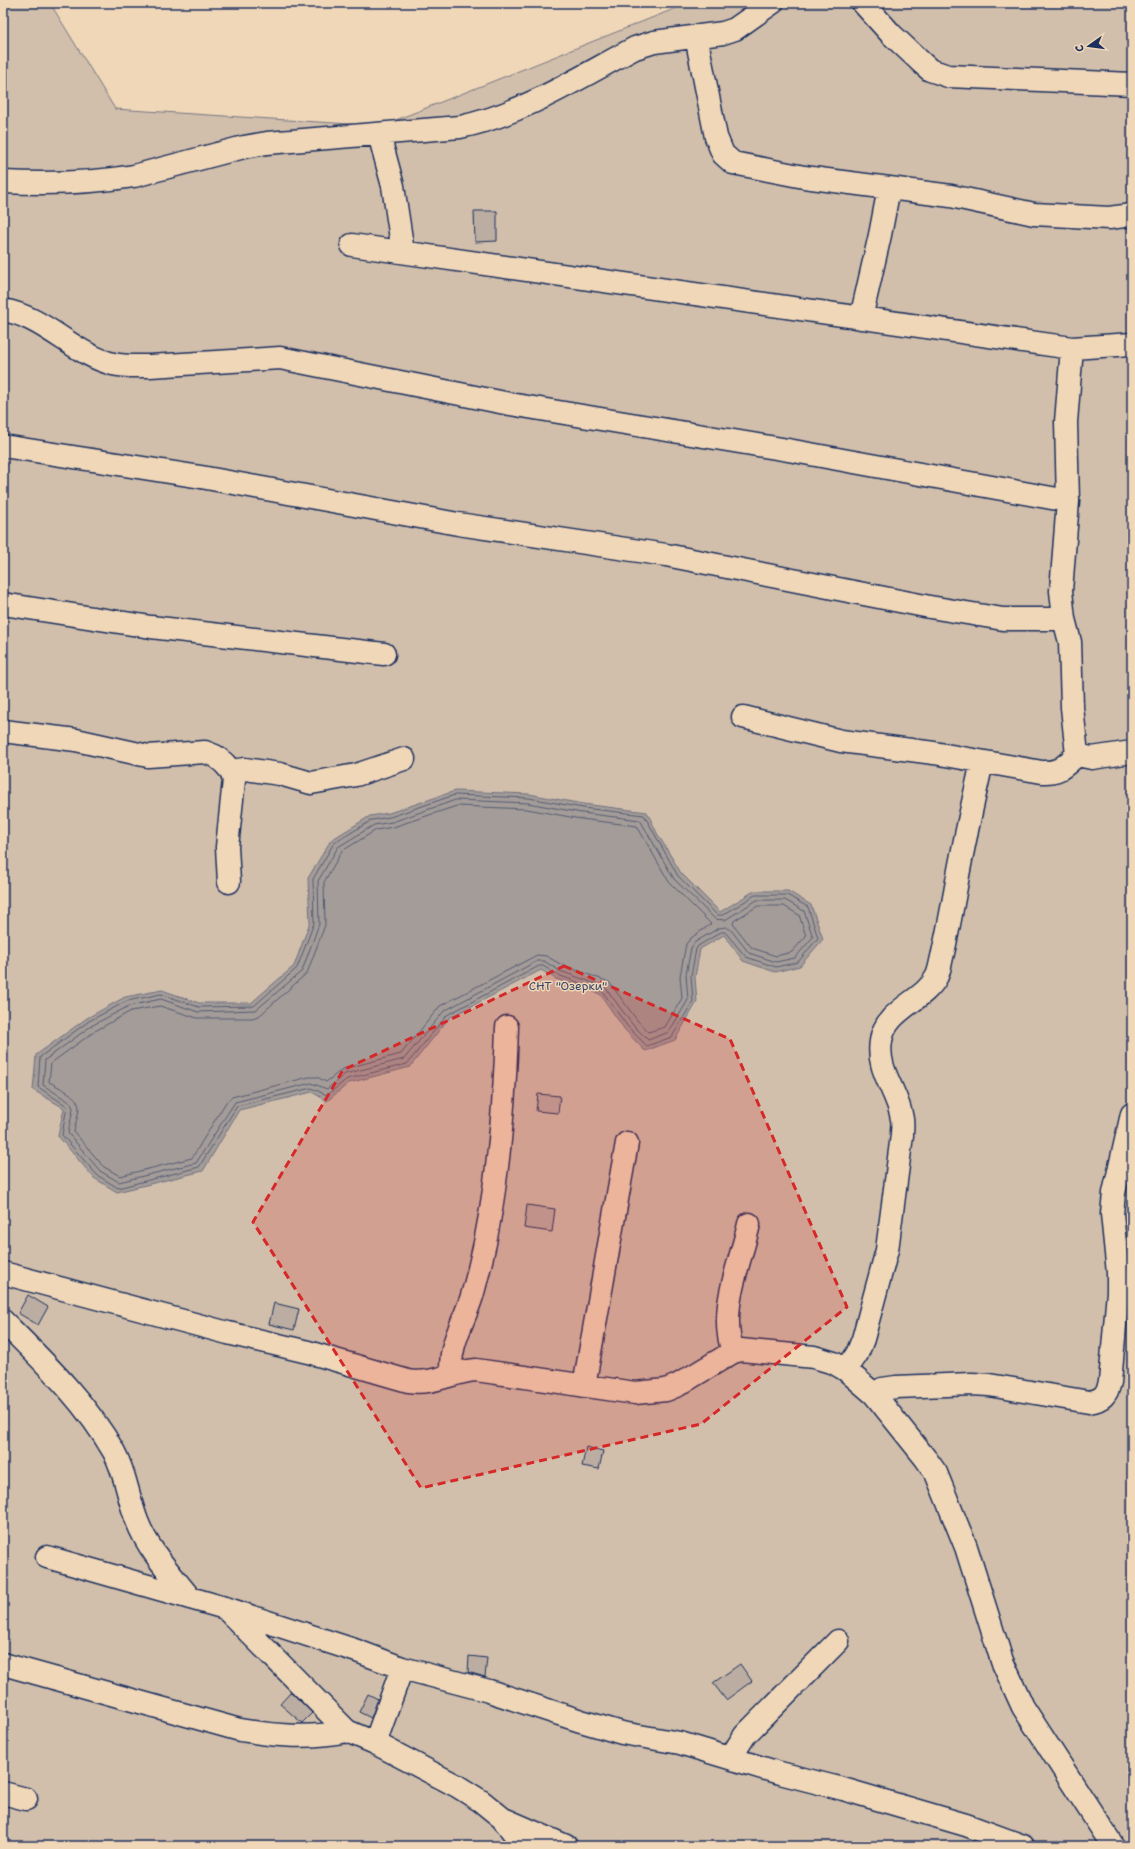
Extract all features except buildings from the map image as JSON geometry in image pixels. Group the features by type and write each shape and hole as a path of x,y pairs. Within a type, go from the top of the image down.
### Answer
{"street":[{"path":"3,182 30,183 116,179 134,176 244,147 267,143 460,127 486,122 521,109 635,48 654,42 723,33 735,29 772,3"},
{"path":"863,3 891,34 923,64 930,70 948,76 1132,84"},
{"path":"696,36 716,137 723,154 732,163 804,176 951,196 1034,214 1102,218 1132,215"},
{"path":"379,134 393,186 403,252"},
{"path":"861,318 889,188"},
{"path":"352,245 1072,348 1132,344"},
{"path":"3,310 24,316 48,328 95,358 113,364 136,366 280,358 510,404 788,450 1068,501"},
{"path":"1072,348 1066,422 1068,501 1061,571 1064,619 1070,642 1072,707 1077,754"},
{"path":"3,446 201,477 458,524 674,556 923,605 1003,619 1064,619"},
{"path":"3,604 151,627 384,654"},
{"path":"743,717 841,741 934,753 982,762 1054,772 1060,770 1077,754"},
{"path":"3,731 76,740 148,756 205,752 215,756 231,771 234,780 227,847 229,882"},
{"path":"1077,754 1092,758 1132,752"},
{"path":"231,771 245,769 280,774 311,783 356,775 404,759"},
{"path":"846,1370 857,1354 863,1339 887,1250 902,1135 902,1119 881,1066 879,1055 881,1040 887,1026 896,1014 930,986 937,976 952,914 966,829 982,762"},
{"path":"452,1374 451,1353 475,1284 489,1218 500,1148 506,1072 507,1027"},
{"path":"874,1394 882,1389 896,1387 972,1384 989,1385 1089,1402 1097,1401 1103,1397 1108,1391 1110,1382 1118,1292 1118,1273 1112,1214 1114,1193 1132,1114"},
{"path":"584,1386 627,1143"},
{"path":"733,1352 727,1331 732,1290 749,1224"},
{"path":"3,1273 221,1331 308,1352 408,1381 422,1383 435,1381 452,1374 476,1370 635,1393 666,1390 697,1375 733,1352 752,1350 814,1357 834,1363 846,1370 874,1394 936,1473 966,1547 1002,1661 1012,1686 1023,1707 1113,1846"},
{"path":"3,1321 57,1376 113,1450 120,1463 136,1520 144,1537 190,1598"},
{"path":"47,1557 225,1608 357,1651 402,1668 490,1691 622,1733 680,1743 731,1757 776,1772 844,1789 966,1825 1023,1846"},
{"path":"225,1608 347,1731 375,1743 457,1786 502,1818 566,1846"},
{"path":"731,1757 745,1735 838,1642"},
{"path":"3,1664 240,1730 270,1735 301,1737 322,1736 347,1731"},
{"path":"375,1743 402,1668"},
{"path":"3,1793 26,1799"},
{"path":"502,1818 524,1846"}],"highlighted area":[{"path":"564,966 730,1039 847,1307 701,1424 421,1488 253,1222 343,1070"}],"green space":[{"name":"СНТ \"Озерки\"","path":"3,3 50,3 115,109 381,126 689,3 1132,3 1132,1846 3,1846"}],"water":[{"path":"455,791 529,794 583,804 647,812 657,833 681,873 720,912 754,891 788,891 811,905 823,939 800,966 775,972 743,961 724,935 700,949 695,977 697,1002 675,1040 645,1051 625,1030 600,994 556,979 541,970 449,1018 410,1067 349,1083 327,1101 312,1092 239,1110 203,1171 117,1192 94,1178 58,1136 64,1108 33,1090 36,1055 87,1018 125,997 162,990 199,1003 251,1003 294,966 310,922 308,878 331,840 370,816 389,813"}]}
